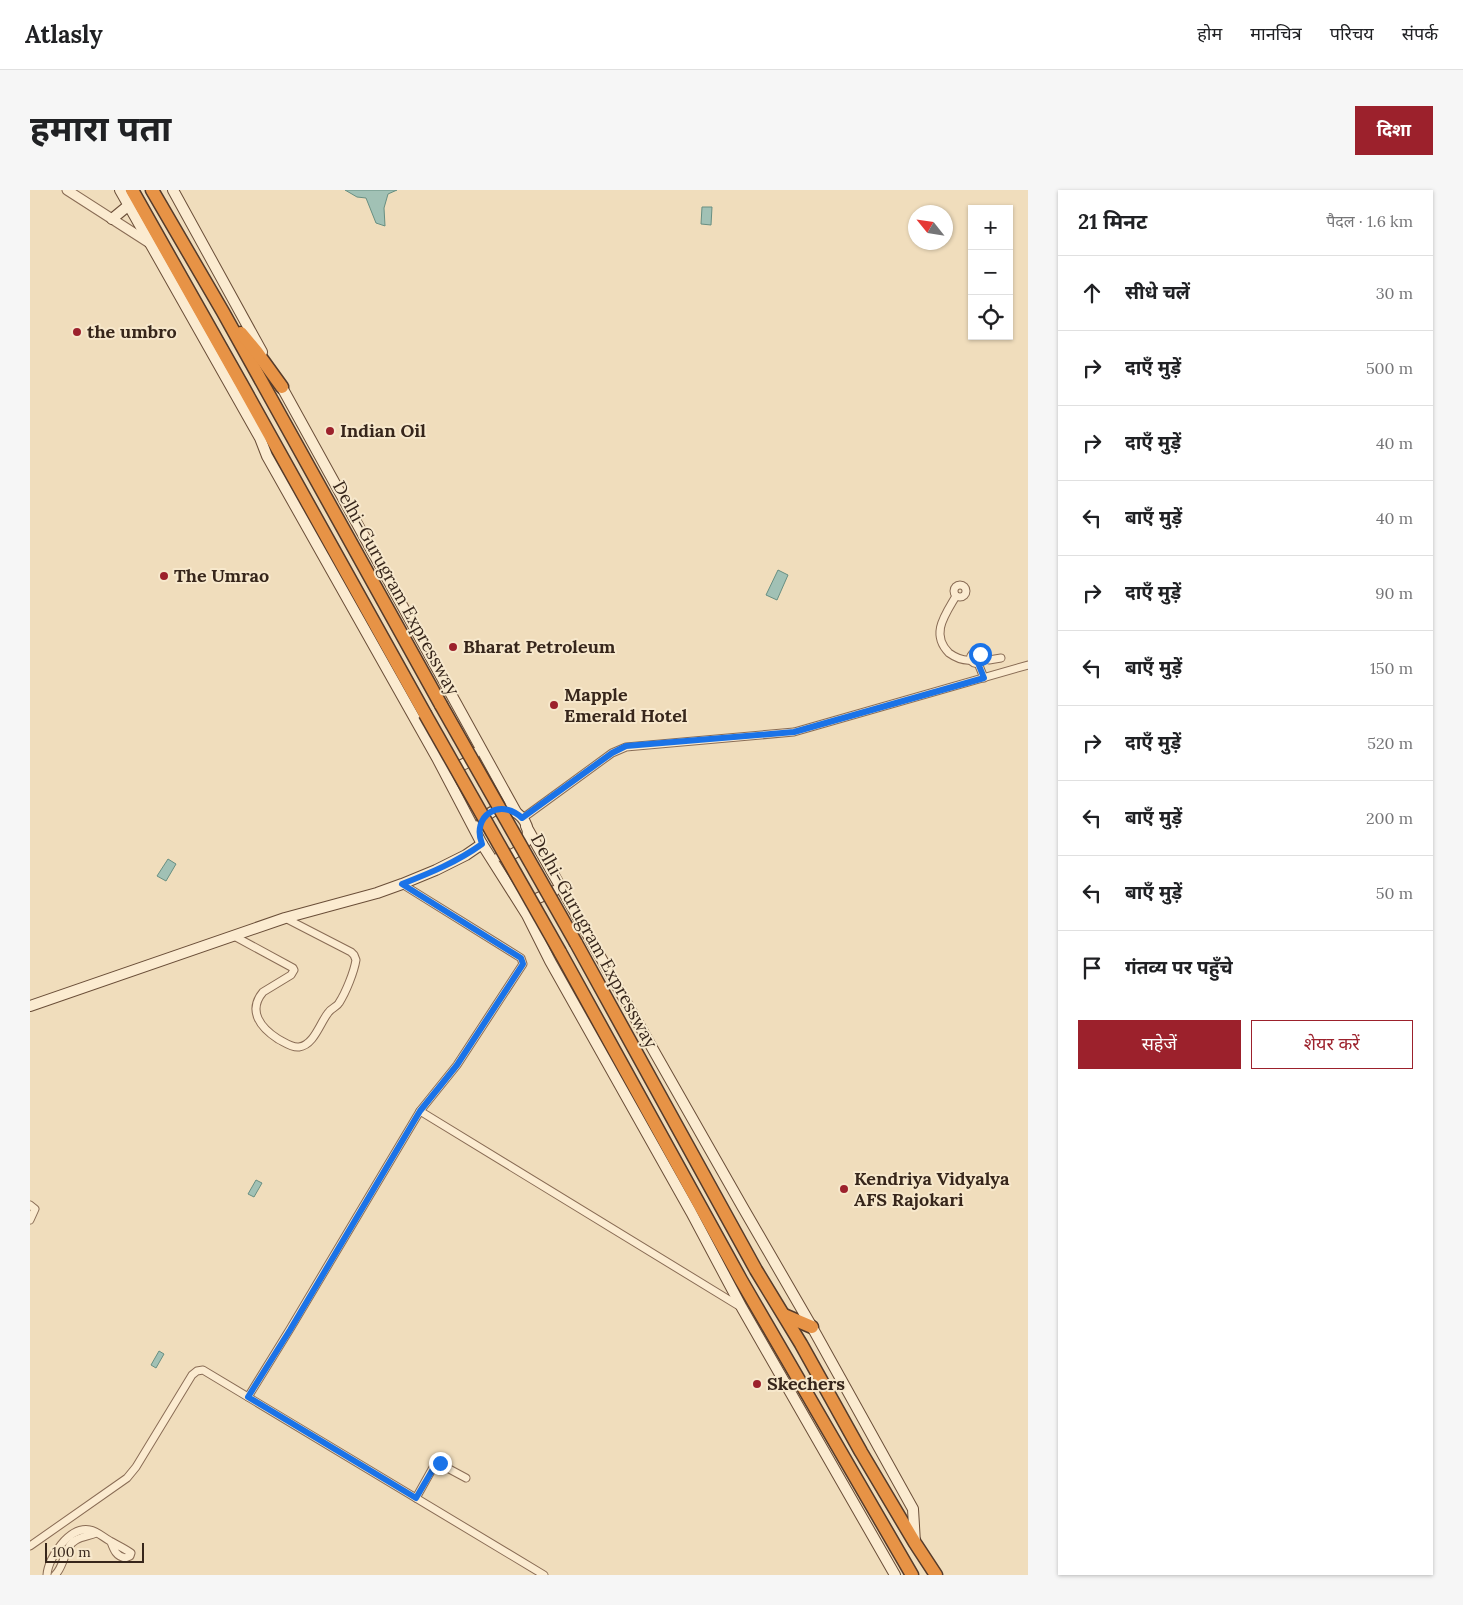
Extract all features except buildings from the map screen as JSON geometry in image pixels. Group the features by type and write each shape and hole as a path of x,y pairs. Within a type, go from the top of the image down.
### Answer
{"highway":[{"path":"126,190 130,207"},
{"name":"Delhi-Gurugram Expressway","path":"132,190 560,952 741,1280 912,1575"},
{"name":"Delhi-Gurugram Expressway","path":"152,190 223,312 441,705 576,943 756,1270 784,1315 915,1543 936,1575"},
{"path":"223,312 256,350 282,387"},
{"path":"784,1315 812,1327"}],"main road":[{"path":"120,190 260,438 271,462 437,758 482,844 526,915 696,1220 742,1308 895,1575"},
{"path":"173,190 476,739 812,1327 913,1509 915,1543"},
{"path":"112,219 130,207"},
{"path":"437,758 452,766 464,764 474,756 477,748 476,739"},
{"path":"500,808 509,809 522,819 526,839 522,848 515,854 496,856 482,844 480,826 484,817 491,811 500,808"},
{"path":"30,1006 285,918 377,893 436,870 466,855 482,844"},
{"path":"526,915 527,908 536,899 554,891 563,890"}],"street":[{"path":"67,190 151,245"},
{"path":"956,596 940,622 940,636 943,644 953,656 962,660 1001,658"},
{"path":"977,660 984,678"},
{"path":"522,819 612,753 626,746 794,732 1028,665"},
{"path":"248,1397 420,1111 461,1059 522,968 523,961 521,958 402,884"},
{"path":"234,936 294,968 291,975 263,992 260,996 257,1005 258,1018 261,1025 271,1034 286,1043 302,1046 310,1040 328,1012 340,1001 356,960 350,952 285,918"},
{"path":"420,1111 742,1308"},
{"path":"30,1205 35,1209 30,1220"},
{"path":"30,1546 120,1484 132,1472 192,1375 197,1371 203,1370 544,1575"},
{"path":"416,1498 438,1463 466,1478"},
{"path":"47,1575 47,1569 53,1555 69,1537 88,1529 110,1542"},
{"path":"55,1575 63,1564 72,1542 96,1532"}],"shaded area":[{"path":"345,190 397,190 388,194 384,208 385,226 376,223 366,198 357,197"},
{"path":"702,207 712,207 711,225 701,224"},
{"path":"778,570 788,575 777,600 766,595"},
{"path":"168,859 176,864 166,881 157,876"},
{"path":"256,1180 262,1183 254,1197 248,1194"},
{"path":"159,1351 164,1354 156,1368 151,1365"}],"place":[{"name":"the umbro","path":"77,332"},
{"name":"Indian Oil","path":"330,431"},
{"name":"The Umrao","path":"164,576"},
{"name":"Bharat Petroleum","path":"453,647"},
{"name":"Mapple Emerald Hotel","path":"554,705"},
{"name":"Kendriya Vidyalya AFS Rajokari","path":"844,1189"},
{"name":"Skechers","path":"757,1384"}],"route":[{"path":"440,1463 436,1464 416,1498 248,1397 420,1111 430,1096 457,1065 522,968 523,961 521,958 402,884 466,855 482,844 479,838 480,826 484,817 491,811 500,808 509,809 516,812 522,818 612,753 626,746 794,732 984,678 978,663 981,660 980,654"}]}
